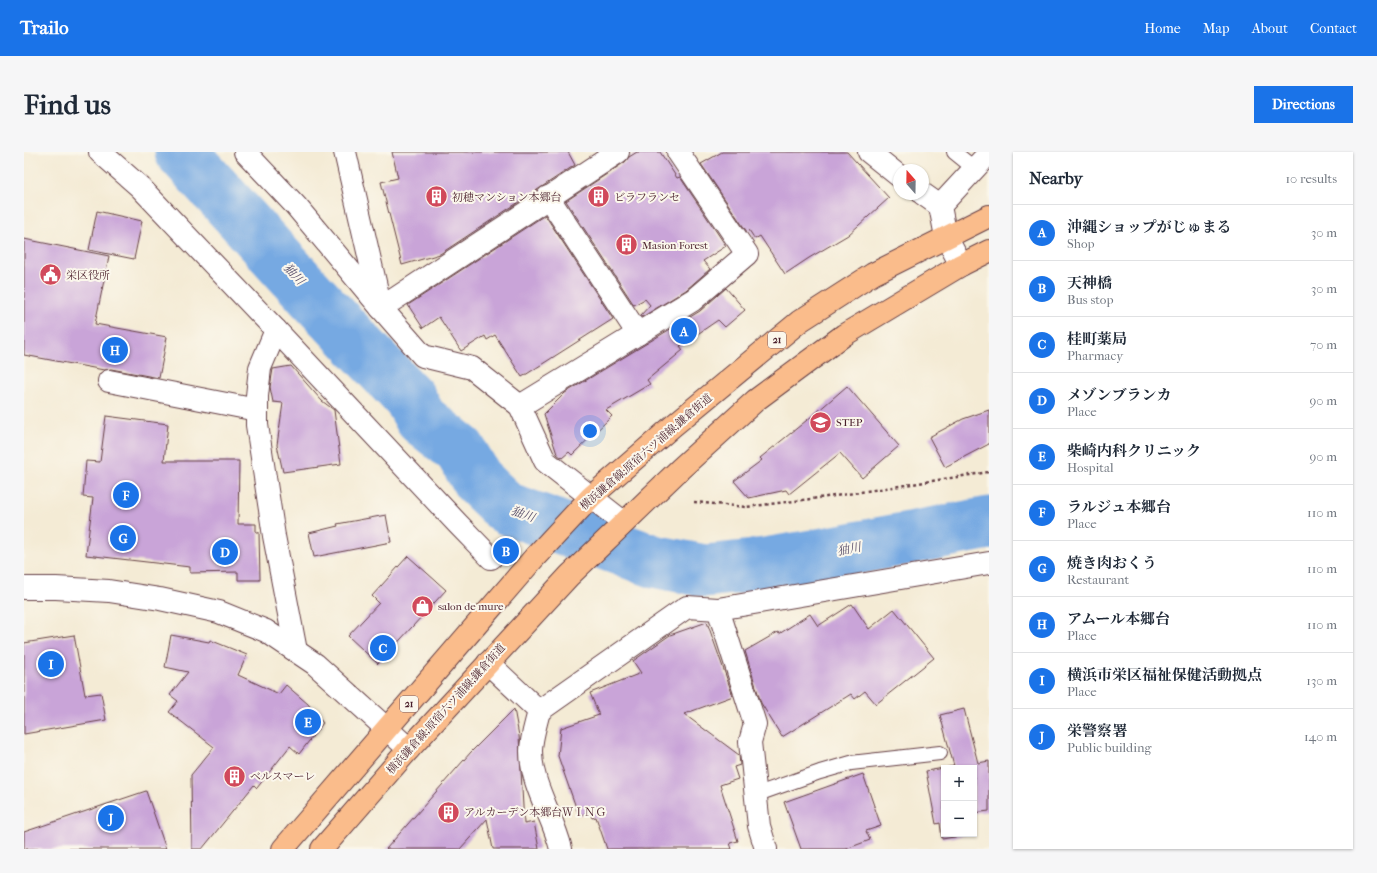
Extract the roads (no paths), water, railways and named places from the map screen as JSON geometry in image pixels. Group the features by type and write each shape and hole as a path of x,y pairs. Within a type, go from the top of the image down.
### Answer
{"main road":[{"name":"横浜鎌倉線;原宿六ツ浦線;鎌倉街道","path":"283,849 534,558 590,498 674,425 800,321 873,274 989,216"},
{"name":"横浜鎌倉線;原宿六ツ浦線;鎌倉街道","path":"322,849 410,749 569,576 623,522 756,400 844,335 961,264 989,252"}],"street":[{"path":"100,152 140,187 457,524 491,558"},
{"path":"244,152 296,206 423,356 472,368 520,406 545,461 590,498 623,522"},
{"path":"345,152 381,308"},
{"path":"381,308 618,152"},
{"path":"520,406 693,300 747,254 678,152"},
{"path":"869,152 893,171"},
{"path":"961,264 946,237 932,200 975,169 989,153"},
{"path":"548,197 638,334"},
{"path":"276,330 260,368 257,425 274,536 296,651"},
{"path":"109,381 257,410"},
{"path":"561,849 533,775 531,750 539,712 687,607 718,609 989,563"},
{"path":"24,588 109,591 160,599 219,612 266,632 315,664 410,749"},
{"path":"718,609 755,724 750,742 759,826 766,849"},
{"path":"488,663 539,712"}],"lane":[{"path":"954,152 975,169"},
{"path":"755,795 820,772 851,763 940,753"}],"waterway":[{"name":"㹨川","path":"181,152 313,297 410,399 421,419 460,450 478,481 506,508 653,561 705,571 753,566 819,555 989,523"}],"place":[{"name":"初穂マンション本郷台","path":"437,197"},
{"name":"ビラフランセ","path":"598,197"},
{"name":"Masion Forest","path":"627,245"},
{"name":"栄区役所","path":"50,275"},
{"name":"沖縄ショップがじゅまる","path":"684,331"},
{"name":"アムール本郷台","path":"115,350"},
{"name":"STEP","path":"821,422"},
{"name":"ラルジュ本郷台","path":"126,495"},
{"name":"焼き肉おくう","path":"123,538"},
{"name":"天神橋","path":"506,551"},
{"name":"メゾンブランカ","path":"225,552"},
{"name":"salon de mure","path":"422,606"},
{"name":"桂町薬局","path":"383,648"},
{"name":"横浜市栄区福祉保健活動拠点","path":"51,664"},
{"name":"柴崎内科クリニック","path":"308,722"},
{"name":"ベルスマーレ","path":"235,776"},
{"name":"アルカーデン本郷台ＷＩＮＧ","path":"448,812"},
{"name":"栄警察署","path":"111,818"}]}
